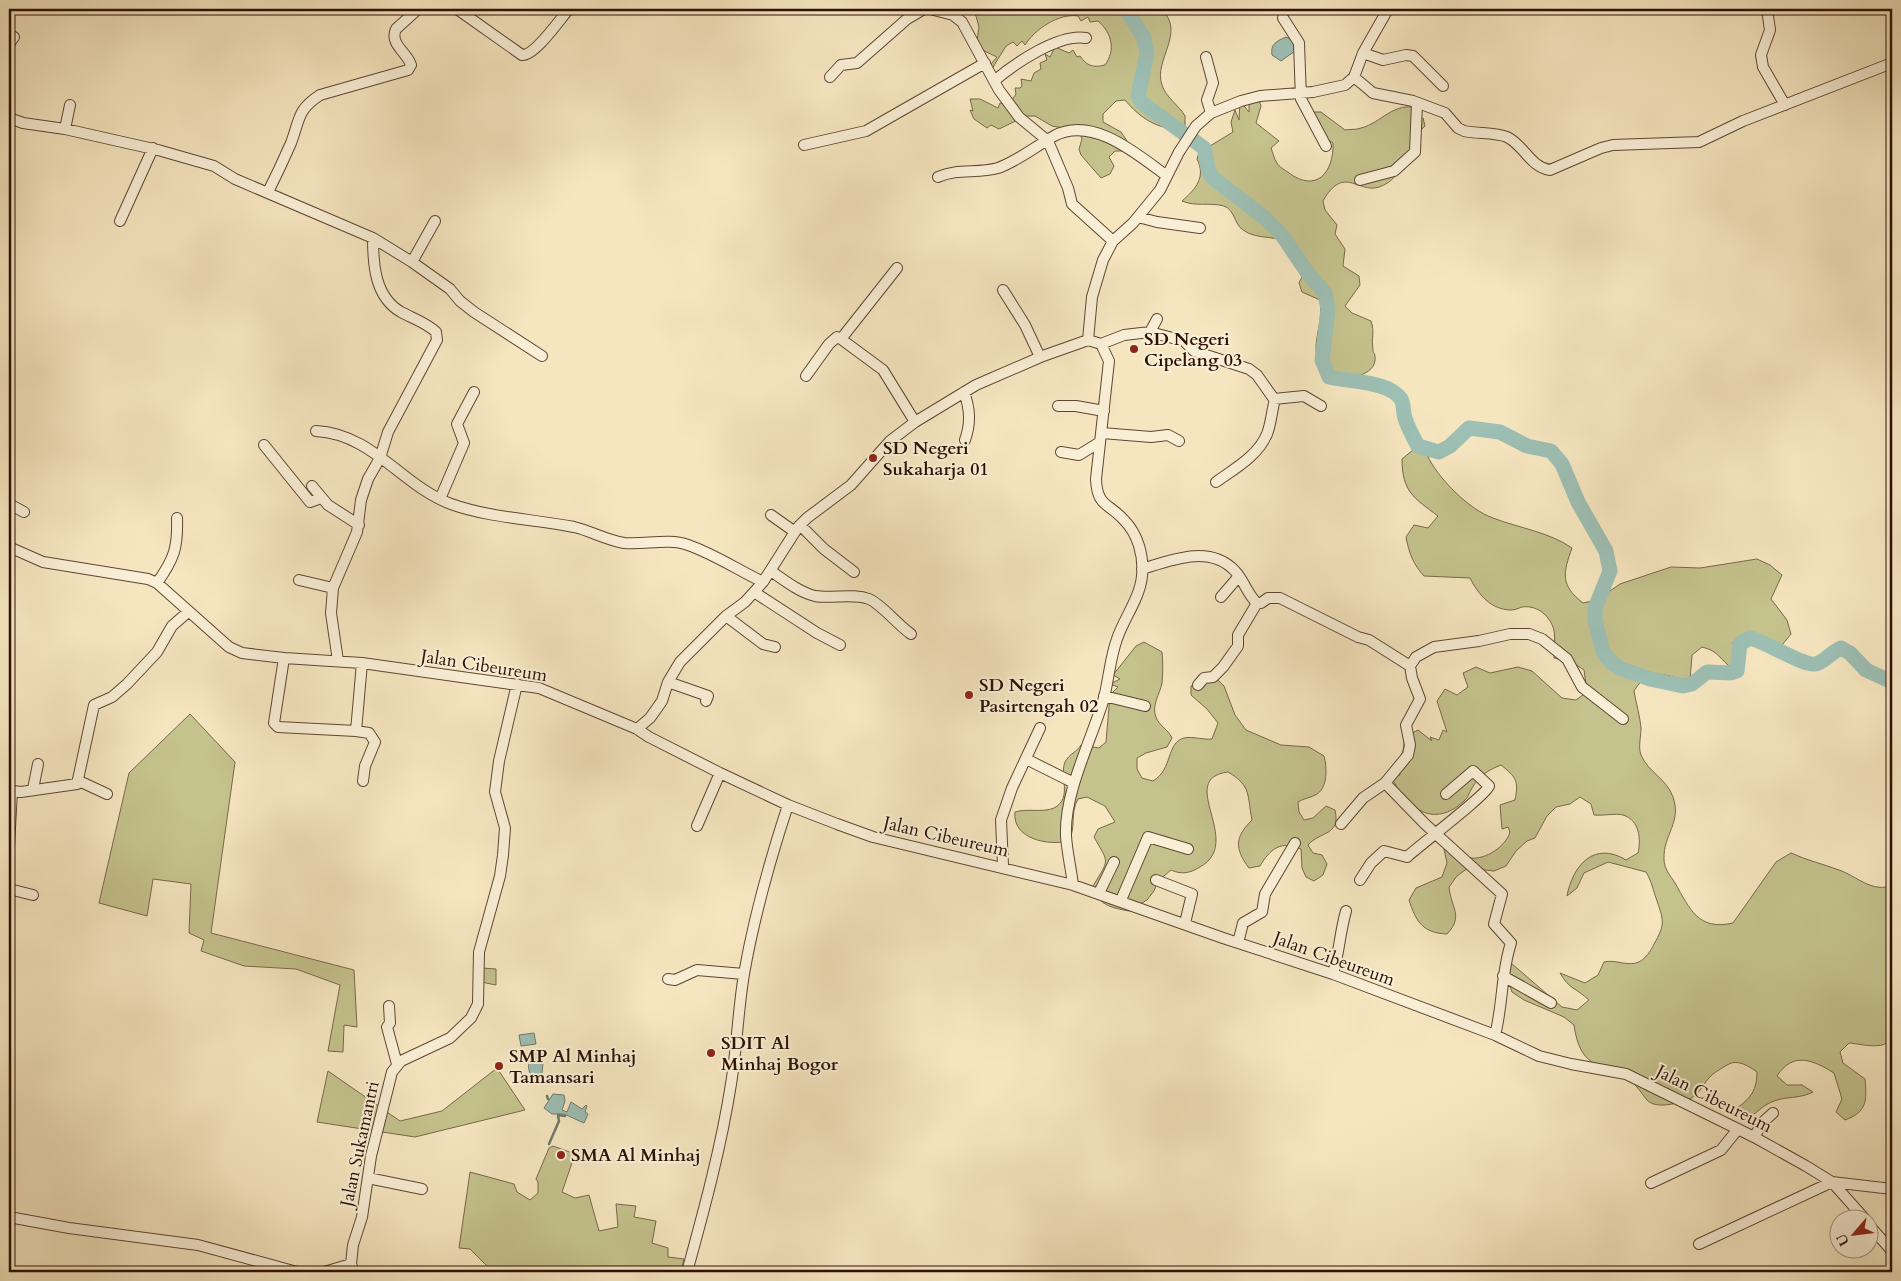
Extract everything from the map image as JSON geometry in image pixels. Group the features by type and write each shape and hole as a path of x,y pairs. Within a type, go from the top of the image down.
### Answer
{"street":[{"path":"268,192 292,141 300,112 309,102 320,95 408,70 411,65 410,59 396,43 394,34 396,29 418,9"},
{"path":"457,9 526,56 534,50 569,9"},
{"path":"830,77 841,65 857,63 906,19 924,9"},
{"path":"930,9 960,19 994,81 1019,117 1048,141 1068,188 1072,204 1113,241"},
{"path":"1088,340 1095,284 1103,260 1113,241 1138,217 1160,190 1186,140 1196,126 1211,113 1232,103 1249,98 1300,94 1338,88 1345,85 1354,77 1363,53 1388,9"},
{"path":"1767,9 1769,37 1761,60 1762,67 1785,105"},
{"path":"1283,18 1299,43 1300,94 1303,104 1326,146"},
{"path":"994,81 1022,60 1039,51 1072,36 1086,38"},
{"path":"1363,53 1383,60 1406,55 1414,56 1443,86"},
{"path":"1206,58 1213,86 1207,100 1211,113"},
{"path":"1354,77 1373,94 1417,103 1445,113 1458,128 1464,131 1506,137 1514,140 1538,166 1550,170 1613,145 1699,142 1743,121 1892,62"},
{"path":"804,145 866,131 985,63"},
{"path":"1360,180 1394,171 1415,152 1417,103"},
{"path":"65,129 70,105"},
{"path":"9,118 37,126 65,129 153,148 214,166 234,179 373,238 412,262 450,289 460,301 474,312 542,356"},
{"path":"938,177 948,172 962,170 980,171 999,167 1055,136 1080,131 1106,136 1133,151 1167,176"},
{"path":"120,221 153,148"},
{"path":"1138,217 1157,222 1200,228"},
{"path":"412,262 435,221"},
{"path":"338,660 331,613 333,588 359,525 363,490 380,458 388,432 438,337 433,329 394,307 384,294 375,275 373,238"},
{"path":"841,339 897,268"},
{"path":"1003,290 1025,325 1040,358"},
{"path":"1150,332 1157,319"},
{"path":"637,729 656,710 662,701 668,682 680,662 726,616 745,602 763,582 798,528 842,494 890,441 915,422 964,392 1040,358 1088,340 1101,344 1124,335 1150,332 1186,342 1193,350 1199,353 1248,369 1257,375 1275,399 1268,432 1263,442 1251,456 1216,482"},
{"path":"806,376 831,342 836,337 841,339 883,370 915,422"},
{"path":"1073,884 1066,835 1074,783 1104,696 1111,657 1125,617 1139,588 1142,569 1138,544 1132,530 1123,518 1104,506 1099,496 1096,479 1109,367 1107,354 1101,344"},
{"path":"440,499 464,443 457,424 474,392"},
{"path":"964,392 969,404 970,422 965,440"},
{"path":"1275,399 1304,396 1321,406"},
{"path":"1058,406 1076,406 1104,411"},
{"path":"316,432 338,433 371,449 380,458 440,499 461,507 576,528 620,542 648,544 673,542 688,545 763,582"},
{"path":"1061,452 1079,455 1101,438 1168,435 1180,441"},
{"path":"264,445 310,502 321,498"},
{"path":"312,486 328,506 359,525"},
{"path":"9,504 24,512"},
{"path":"771,515 798,528 854,572"},
{"path":"157,583 175,554 178,538 177,518"},
{"name":"Jalan Cibeureum","path":"9,547 42,562 143,577 157,583 188,612 234,650 284,658 338,660 539,688 637,729 649,738 788,805 873,837 1003,866 1073,884 1333,974 1495,1036 1554,1061 1626,1074 1754,1137 1832,1182 1855,1208"},
{"path":"1142,569 1180,557 1202,556 1227,564 1257,603 1261,604 1268,598 1288,602 1358,637 1369,640 1410,666"},
{"path":"771,571 804,593 816,596 870,599 880,605 897,624 911,634"},
{"path":"1221,598 1238,576"},
{"path":"299,580 333,588"},
{"path":"754,592 817,633 840,644"},
{"path":"1198,685 1204,678 1213,677 1223,667 1238,646 1238,635 1257,603"},
{"path":"9,846 10,791 22,792 33,789 76,785 79,780 95,703 112,698 127,684 157,652 172,626 188,612"},
{"path":"726,616 763,644 775,647"},
{"path":"1341,824 1362,798 1385,783 1385,780 1405,759 1410,750 1406,725 1420,698 1412,678 1410,666 1416,657 1434,648 1510,634 1529,634 1542,639 1567,658 1582,686 1623,719"},
{"path":"284,658 276,726 356,731 369,734 374,739 374,748 365,766 363,781"},
{"path":"356,731 362,663"},
{"path":"668,682 708,696 706,701"},
{"name":"Jalan Sukamantri","path":"352,1268 353,1245 362,1218 381,1107 392,1072 397,1064 450,1038 472,1018 478,1004 479,952 500,876 504,854 505,828 495,792 499,760 517,684"},
{"path":"1104,696 1146,706"},
{"path":"1003,866 1001,820 1012,788 1040,728"},
{"path":"1026,759 1074,783"},
{"path":"33,789 38,764"},
{"path":"1360,880 1371,863 1384,850 1407,857 1434,832 1480,798 1489,786 1473,771 1446,794"},
{"path":"697,826 720,772"},
{"path":"79,780 107,794"},
{"path":"1385,783 1434,832 1502,894 1494,924 1511,943 1502,976 1499,1019 1495,1036"},
{"path":"687,1272 709,1194 731,1084 744,974 771,856 788,805"},
{"path":"1121,900 1149,832 1188,849"},
{"path":"1238,942 1243,923 1262,912 1265,894 1295,843"},
{"path":"1099,893 1114,862"},
{"path":"1156,880 1192,894 1185,923"},
{"path":"9,889 33,895"},
{"path":"1333,974 1338,952 1339,934 1346,911"},
{"path":"668,979 681,978 693,970 744,974"},
{"path":"1502,976 1550,1002"},
{"path":"389,1006 390,1023 387,1027 397,1064"},
{"path":"1754,1137 1763,1122 1773,1113"},
{"path":"1651,1183 1721,1150 1738,1129"},
{"path":"368,1178 422,1189"},
{"path":"1699,1244 1832,1182 1892,1189"},
{"path":"9,1217 77,1229 198,1245 262,1267 297,1272"},
{"path":"1878,1235 1892,1251"},
{"path":"324,1272 352,1268"}],"shaded area":[{"path":"974,9 1161,9 1168,18 1171,27 1160,76 1166,94 1185,116 1185,126 1181,130 1157,125 1143,117 1125,100 1116,101 1103,114 1103,122 1121,132 1127,141 1124,151 1115,151 1109,157 1114,166 1110,174 1101,178 1081,155 1079,149 1082,139 1080,134 1069,129 1052,126 1035,116 1026,116 999,129 991,125 987,128 974,119 970,110 973,111 970,99 980,99 998,108 1000,103 1008,106 1016,94 1015,88 1022,86 1021,79 1031,81 1034,73 1041,69 1040,63 1047,60 1045,54 1050,57 1055,47 1069,53 1073,50 1077,57 1080,56 1088,64 1097,66 1105,65 1111,53 1111,42 1107,31 1098,21 1090,22 1088,17 1081,21 1078,16 1063,17 1041,28 1025,45 1022,41 1017,46 1013,42 1006,46 990,72 990,65 997,57 976,47 979,27"},
{"path":"1249,96 1258,96 1261,106 1256,123 1279,141 1271,148 1275,160 1284,170 1299,179 1307,181 1322,177 1327,171 1333,154 1333,143 1317,132 1313,112 1321,112 1345,130 1357,129 1368,125 1402,107 1419,109 1421,118 1423,118 1425,126 1418,133 1415,148 1395,177 1384,185 1371,188 1344,182 1338,184 1323,201 1325,210 1337,225 1335,234 1345,249 1343,266 1359,276 1360,285 1345,306 1352,313 1371,321 1372,325 1375,363 1371,369 1359,376 1331,378 1322,368 1316,350 1321,311 1320,300 1302,292 1299,283 1304,273 1290,245 1281,240 1255,235 1243,230 1228,208 1224,206 1192,204 1182,201 1192,192 1200,177 1200,165 1197,159 1200,149 1210,146 1233,132 1231,122 1235,110 1239,120 1240,101 1249,112"},
{"path":"1413,450 1427,455 1446,483 1483,514 1544,534 1572,548 1565,578 1570,590 1583,603 1597,600 1620,584 1671,567 1700,568 1757,559 1770,565 1782,575 1771,599 1787,620 1791,634 1782,645 1763,636 1753,634 1733,642 1735,655 1733,669 1716,653 1702,647 1692,655 1690,680 1659,674 1646,677 1634,691 1641,728 1640,752 1644,761 1670,791 1675,806 1674,821 1664,850 1665,866 1691,909 1703,921 1721,925 1733,923 1776,862 1791,853 1845,872 1871,886 1885,887 1892,885 1891,1037 1888,1042 1877,1046 1849,1043 1840,1052 1843,1063 1865,1079 1866,1094 1864,1105 1852,1117 1845,1120 1836,1112 1842,1099 1834,1073 1818,1064 1804,1060 1790,1063 1777,1076 1787,1085 1802,1085 1813,1092 1803,1096 1774,1101 1744,1120 1737,1108 1752,1093 1756,1084 1757,1072 1736,1062 1729,1064 1710,1077 1691,1098 1672,1104 1660,1105 1651,1103 1629,1080 1592,1062 1581,1049 1574,1025 1564,1017 1524,1000 1512,992 1507,978 1511,963 1562,1007 1577,1010 1589,1000 1570,985 1560,973 1585,983 1598,975 1604,962 1635,963 1648,954 1662,927 1662,918 1646,872 1608,862 1584,873 1577,888 1567,896 1574,874 1587,859 1605,853 1626,860 1638,853 1638,831 1633,821 1623,815 1594,815 1591,804 1580,797 1570,804 1556,807 1547,816 1535,838 1527,841 1516,851 1506,866 1494,871 1468,868 1457,876 1449,887 1456,917 1452,928 1447,934 1426,929 1418,920 1409,900 1416,888 1442,877 1447,863 1444,849 1464,857 1482,857 1500,847 1508,837 1510,832 1508,827 1502,829 1500,805 1515,800 1517,788 1513,776 1501,765 1488,771 1481,777 1465,800 1453,809 1442,814 1422,812 1405,799 1392,778 1400,775 1397,764 1403,751 1405,737 1418,730 1432,741 1430,737 1439,740 1443,730 1447,732 1437,701 1445,689 1457,695 1468,687 1463,673 1476,667 1490,673 1518,667 1532,671 1562,698 1576,700 1587,692 1584,670 1572,662 1554,658 1554,630 1548,618 1541,611 1532,607 1511,610 1497,607 1481,595 1470,578 1424,576 1414,563 1406,537 1414,525 1428,528 1438,516 1416,499 1407,487 1404,479 1402,459"},
{"path":"1144,642 1162,652 1162,683 1155,704 1155,713 1159,723 1172,738 1167,747 1146,753 1137,758 1137,769 1142,778 1153,781 1159,776 1164,770 1174,745 1178,741 1184,738 1212,739 1218,723 1207,709 1191,695 1191,686 1199,681 1217,679 1224,686 1235,715 1246,730 1281,745 1309,747 1324,756 1326,771 1325,782 1321,791 1298,802 1299,812 1304,820 1313,818 1326,806 1335,810 1336,818 1332,829 1308,845 1313,853 1322,855 1327,864 1323,875 1314,881 1306,877 1302,868 1301,849 1288,845 1272,851 1260,866 1249,868 1244,861 1238,843 1242,832 1252,820 1249,798 1241,782 1228,772 1213,777 1208,786 1208,799 1215,828 1216,843 1212,856 1200,867 1189,872 1182,873 1171,870 1158,881 1154,891 1147,900 1129,911 1106,904 1098,898 1093,886 1106,861 1094,837 1098,829 1115,822 1105,806 1087,797 1078,799 1074,810 1069,841 1051,842 1033,839 1019,829 1015,812 1049,809 1060,804 1064,793 1065,762 1081,745 1099,748 1106,742 1110,695 1118,687 1110,684 1120,679 1113,675 1136,646"},
{"path":"190,714 235,762 211,933 354,970 357,1027 344,1025 343,1052 328,1051 340,985 296,969 244,966 201,951 204,940 189,933 191,884 153,879 147,916 99,903 129,773"},
{"path":"482,968 496,969 496,985 481,982"},
{"path":"497,1068 525,1110 415,1137 317,1122 328,1071 400,1121 442,1111"},
{"path":"553,1146 575,1154 562,1192 575,1198 589,1195 599,1231 618,1227 616,1204 636,1206 634,1217 656,1221 652,1243 668,1248 668,1257 684,1259 681,1272 489,1272 489,1268 470,1249 459,1248 470,1172 514,1184 517,1192 530,1200 538,1193 538,1182 536,1179 549,1148"}],"water":[{"path":"1286,37 1294,41 1295,51 1281,61 1272,55 1272,48 1277,42"},
{"path":"534,1033 536,1044 521,1046 519,1035"},
{"path":"537,1050 540,1052 543,1062 542,1073 536,1078 529,1071 529,1064 531,1054"},
{"path":"553,1094 564,1095 565,1101 562,1110 567,1112 571,1102 582,1109 586,1105 585,1112 588,1114 584,1123 564,1114 552,1114 544,1108"}],"waterway":[{"path":"1126,9 1144,38 1147,54 1138,96 1142,103 1204,148 1209,173 1213,178 1265,218 1282,235 1307,272 1325,293 1328,309 1322,360 1329,377 1378,385 1395,393 1402,401 1406,422 1418,446 1439,452 1450,446 1469,428 1500,432 1527,446 1551,451 1562,464 1578,502 1606,551 1610,571 1595,608 1595,620 1603,652 1611,662 1619,668 1650,679 1683,686 1692,684 1707,672 1731,673 1737,671 1740,644 1750,638 1810,664 1821,662 1841,648 1850,653 1866,670 1892,682"},
{"path":"549,1144 559,1121 558,1115 565,1116"}],"place":[{"name":"SD Negeri Cipelang 03","path":"1134,349"},
{"name":"SD Negeri Sukaharja 01","path":"873,458"},
{"name":"SD Negeri Pasirtengah 02","path":"969,695"},
{"name":"SDIT Al Minhaj Bogor","path":"711,1053"},
{"name":"SMP Al Minhaj Tamansari","path":"499,1066"},
{"name":"SMA Al Minhaj","path":"561,1155"}]}
